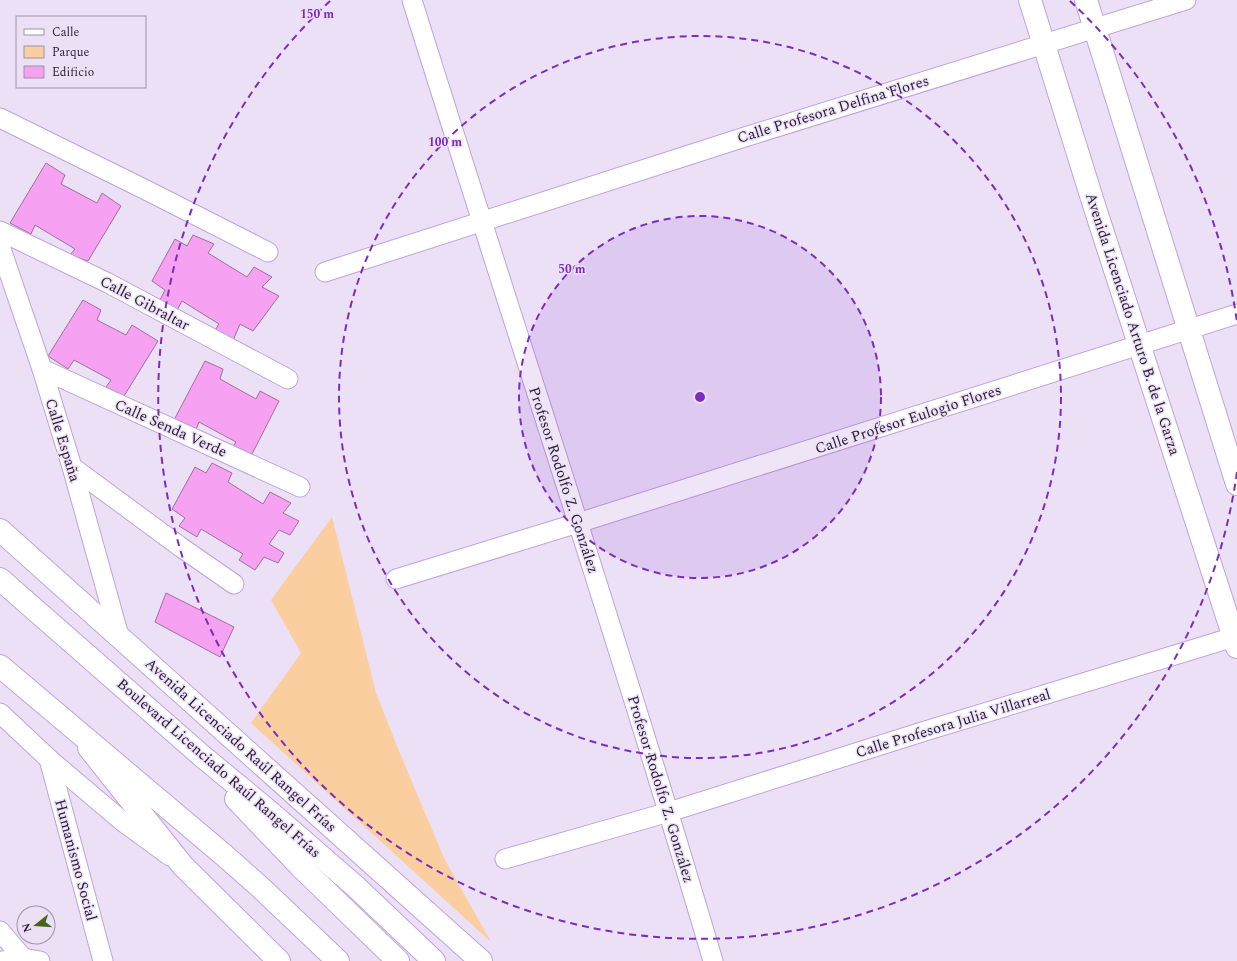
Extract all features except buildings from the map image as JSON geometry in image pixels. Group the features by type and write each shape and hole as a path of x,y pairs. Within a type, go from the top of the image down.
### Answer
{"street":[{"name":"Profesor Rodolfo Z. González","path":"412,0 669,812 713,961"},
{"name":"Avenida Licenciado Arturo B. de la Garza","path":"1030,0 1236,640"},
{"path":"1086,0 1237,484"},
{"name":"Calle Profesora Delfina Flores","path":"325,272 748,136 1043,43 1186,0"},
{"path":"0,118 268,252"},
{"name":"Calle Gibraltar","path":"0,231 108,283 288,379"},
{"name":"Calle España","path":"0,246 42,369 72,467 119,636"},
{"name":"Calle Profesor Eulogio Flores","path":"396,578 578,523 1237,314"},
{"name":"Calle Senda Verde","path":"42,369 300,487"},
{"path":"72,467 234,584"},
{"name":"Avenida Licenciado Raúl Rangel Frías","path":"0,530 481,961"},
{"name":"Boulevard Licenciado Raúl Rangel Frías","path":"0,579 202,756 271,813 350,882 434,961"},
{"name":"Calle Profesora Julia Villarreal","path":"505,859 669,812 930,730 1236,640"},
{"path":"0,666 260,887 338,961"},
{"path":"0,713 49,759 122,822 183,866"},
{"path":"72,727 183,866 279,961"},
{"path":"202,756 236,800 301,867 398,961"},
{"name":"Humanismo Social","path":"49,759 103,961"},
{"path":"0,931 31,959"},
{"path":"3,961 31,959"}],"green space":[{"path":"332,517 376,693 444,858 491,942 251,723 301,653 271,600"}]}
